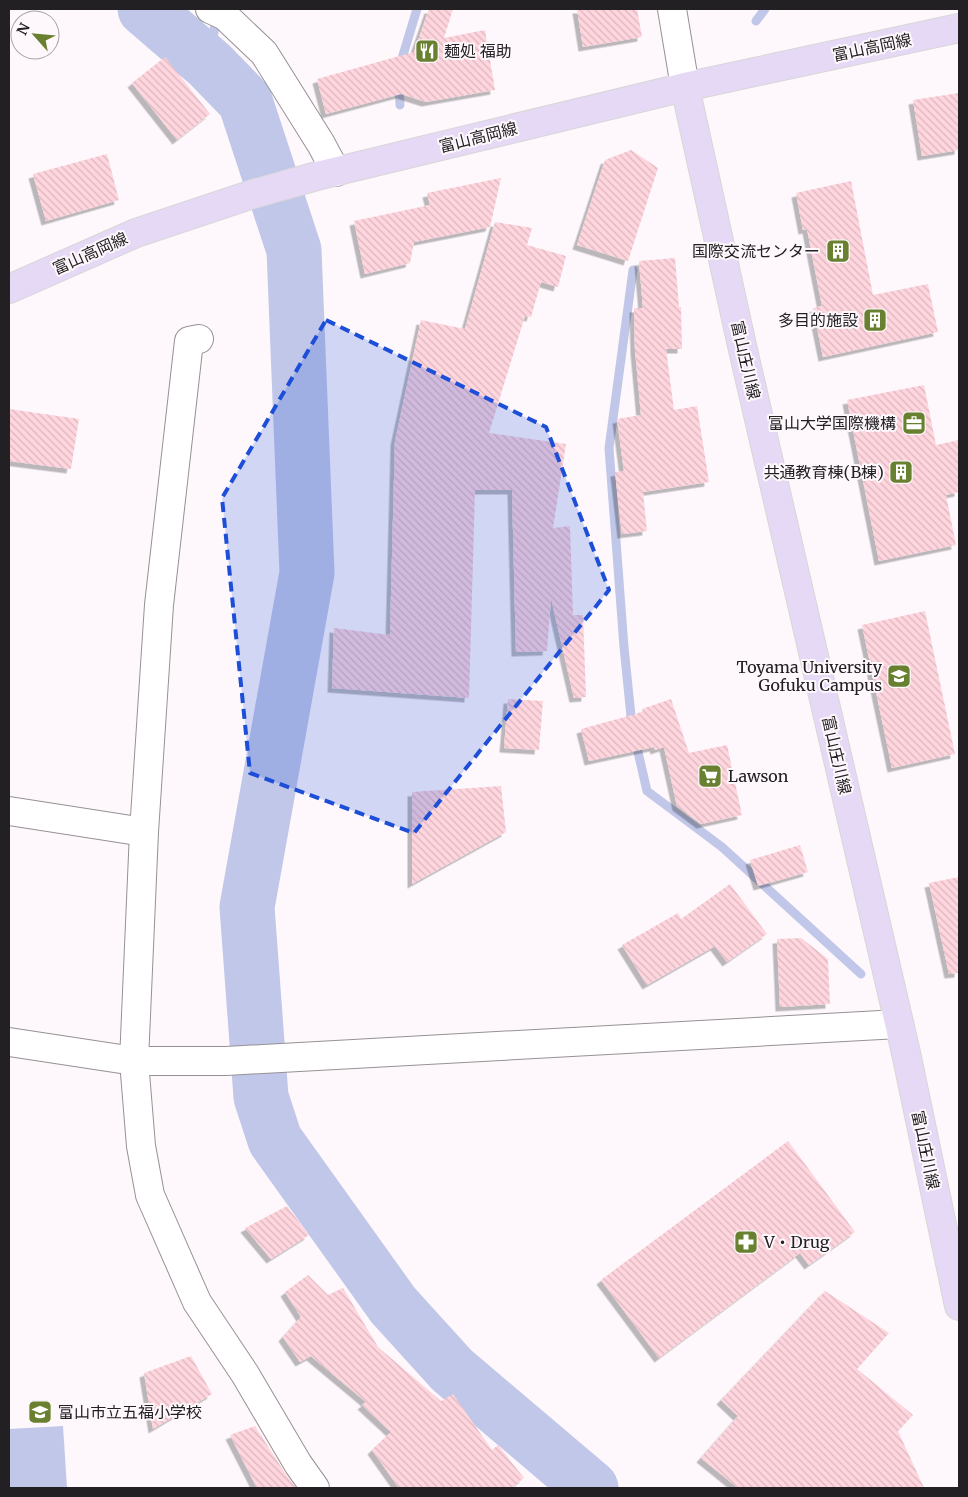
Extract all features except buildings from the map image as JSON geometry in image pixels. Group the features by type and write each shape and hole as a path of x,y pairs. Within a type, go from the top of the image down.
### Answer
{"main road":[{"name":"富山高岡線","path":"9,289 136,233 253,194 326,174 685,87 959,28"},
{"name":"富山庄川線","path":"685,87 745,359 899,1024 959,1306"}],"street":[{"path":"672,9 685,87"},
{"path":"218,12 264,53 321,144 326,174"},
{"path":"199,339 189,341 159,605 144,832 134,1061 141,1146 150,1194 197,1302 245,1374 298,1464 315,1488"},
{"path":"10,819 144,832"},
{"path":"9,1042 134,1061 226,1062 899,1024"}],"highlighted area":[{"path":"326,320 546,427 609,590 414,833 250,773 222,498"}],"water":[{"path":"63,1426 67,1488 9,1488 9,1429"}],"waterway":[{"path":"145,9 210,65 245,101 294,250 307,573 247,907 261,1097 275,1140 393,1305 452,1370 591,1488"},
{"path":"400,65 417,9"},
{"path":"756,21 765,9"},
{"path":"210,65 216,15"},
{"path":"399,83 400,105"},
{"path":"632,726 609,448 633,270"},
{"path":"635,739 647,791 722,847 861,974"}],"place":[{"name":"麺処 福助","path":"427,51"},
{"name":"国際交流センター","path":"838,251"},
{"name":"多目的施設","path":"875,320"},
{"name":"富山大学国際機構","path":"914,423"},
{"name":"共通教育棟(B棟)","path":"901,472"},
{"name":"Toyama University Gofuku Campus","path":"899,676"},
{"name":"Lawson","path":"710,776"},
{"name":"V・Drug","path":"746,1242"},
{"name":"富山市立五福小学校","path":"40,1412"}]}
